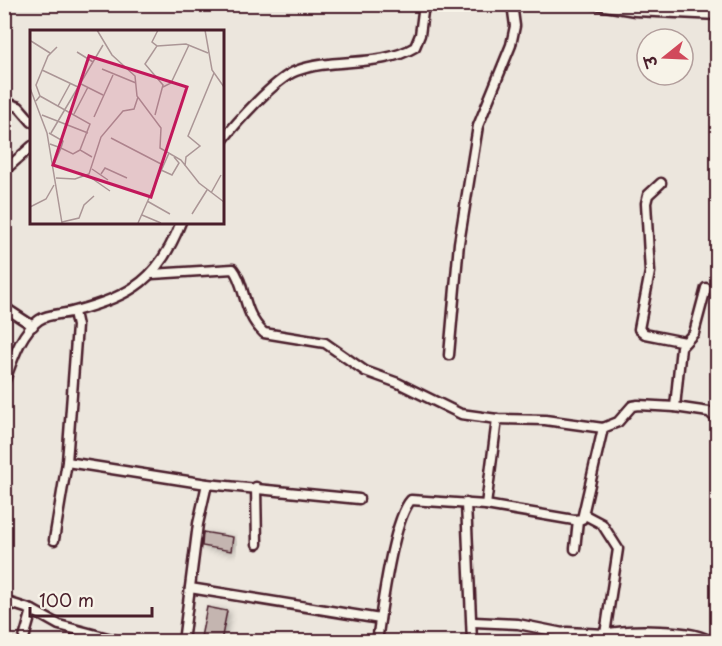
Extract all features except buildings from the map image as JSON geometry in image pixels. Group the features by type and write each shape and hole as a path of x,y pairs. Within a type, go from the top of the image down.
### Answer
{"street":[{"path":"224,136 261,99 296,71 387,56 415,47 420,35 424,4"},
{"path":"449,355 459,243 478,126 511,45 515,26 512,4"},
{"path":"593,4 635,11 717,15"},
{"path":"4,102 19,107 30,120"},
{"path":"4,171 30,148"},
{"path":"661,183 648,195 646,203 650,272 639,329 645,334 685,342"},
{"path":"4,383 14,358 33,326 45,317 74,312 137,286 152,274 166,255 180,224"},
{"path":"152,274 233,269 238,276 246,306 264,333 325,344 365,371 398,383 438,405 461,414 497,419 545,420 603,428 618,422 632,406 675,407 709,412 717,420"},
{"path":"675,407 681,347 694,333 706,288"},
{"path":"4,307 33,326"},
{"path":"54,540 67,462 77,326 74,312"},
{"path":"486,505 497,419"},
{"path":"575,549 603,428"},
{"path":"67,462 207,484 256,487 359,499"},
{"path":"183,642 207,484"},
{"path":"256,487 257,544"},
{"path":"377,642 397,535 406,506 417,499 486,505 582,518 602,524 618,549 606,638"},
{"path":"466,503 474,622 472,642"},
{"path":"190,588 380,619"},
{"path":"4,613 6,602 32,610 59,625 123,642"},
{"path":"23,642 32,610"},
{"path":"474,622 518,624 563,633 606,638 625,631 690,634 705,636 711,642"},
{"path":"558,642 563,633"}]}
